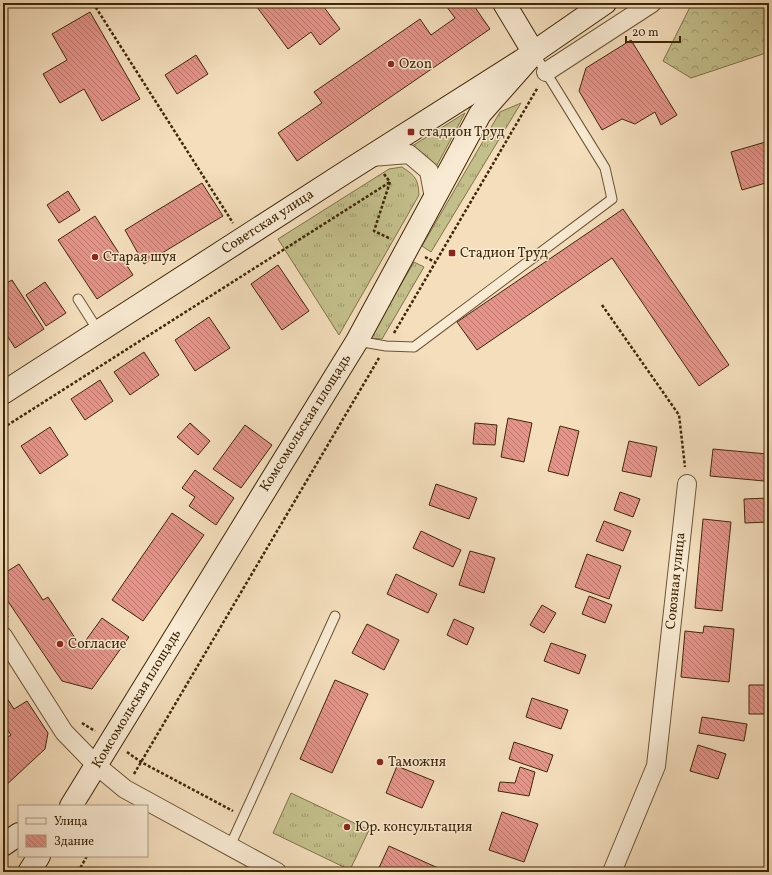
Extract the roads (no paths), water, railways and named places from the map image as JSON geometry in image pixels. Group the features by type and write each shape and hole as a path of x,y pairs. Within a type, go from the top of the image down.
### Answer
{"main road":[{"path":"504,3 534,53 605,3"},
{"name":"Советская улица","path":"3,393 534,53"},
{"name":"Комсомольская площадь","path":"70,802 96,765 356,341 480,114 534,53"},
{"path":"3,845 18,835"},
{"path":"29,872 38,857"}],"street":[{"path":"546,72 652,3"},
{"path":"370,157 409,154 429,171 434,198"},
{"name":"Союзная улица","path":"612,872 656,766 687,484"},
{"path":"3,636 64,732 96,765 126,789 277,872"}],"lane":[{"path":"356,341 386,346 414,347 612,199 605,168 534,53"},
{"path":"78,299 99,332"},
{"path":"230,846 335,616"}],"place":[{"name":"Ozon","path":"391,64"},
{"name":"стадион Труд","path":"411,132"},
{"name":"Стадион Труд","path":"452,253"},
{"name":"Старая шуя","path":"95,257"},
{"name":"Согласие","path":"60,644"},
{"name":"Таможня","path":"380,762"},
{"name":"Юр. консультация","path":"347,827"}]}
